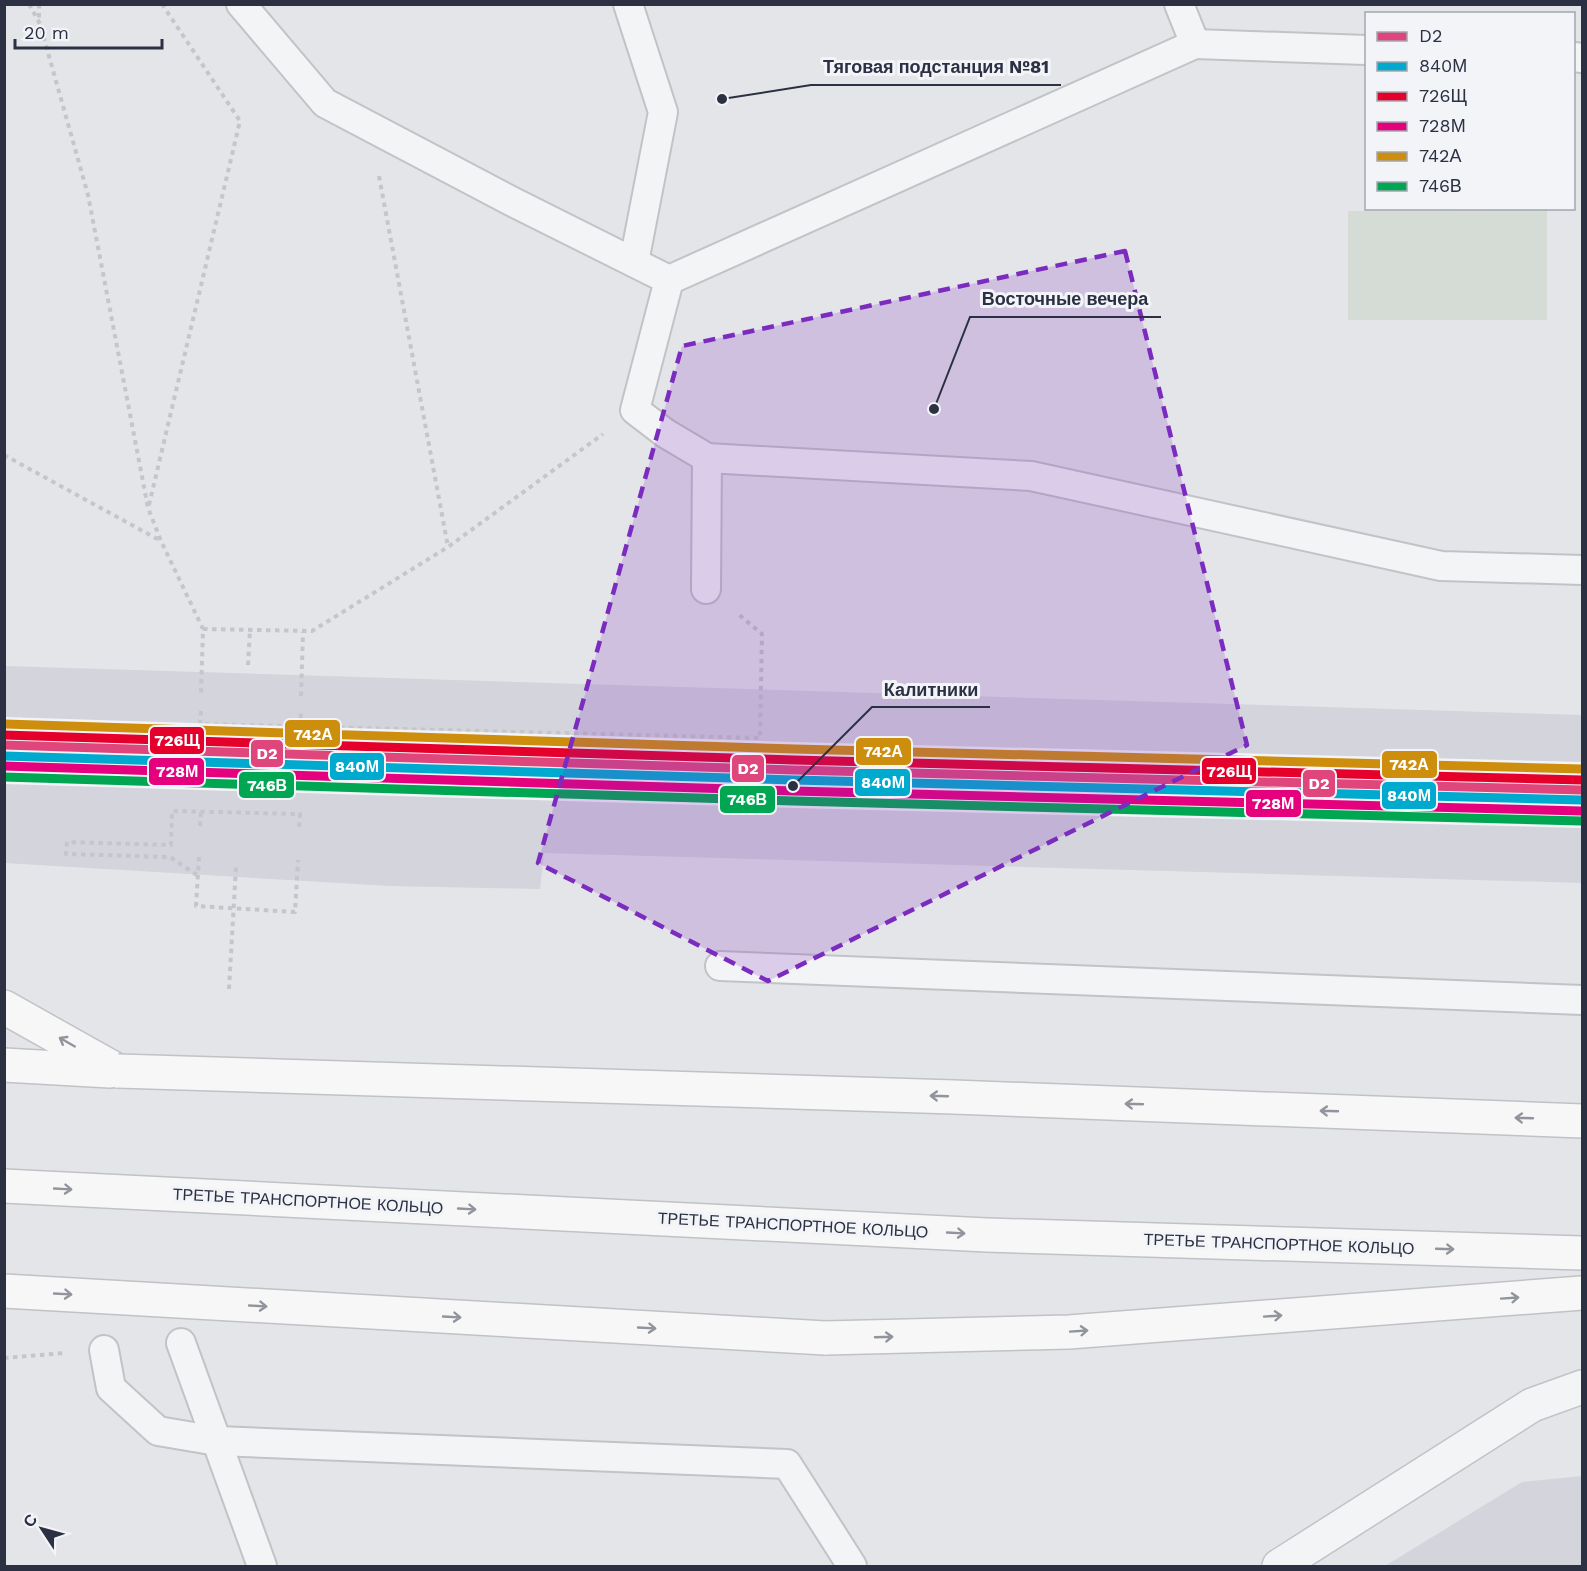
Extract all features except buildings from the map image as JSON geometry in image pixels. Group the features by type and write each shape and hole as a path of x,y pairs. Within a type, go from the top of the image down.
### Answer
{"main road":[{"path":"4,1007 118,1071"},
{"path":"4,1065 118,1071 942,1096 1582,1121"},
{"name":"ТРЕТЬЕ ТРАНСПОРТНОЕ КОЛЬЦО","path":"4,1186 987,1235 1582,1253"},
{"path":"4,1291 825,1338 1069,1332 1582,1293"}],"street":[{"path":"1279,1566 1532,1405 1582,1387"}],"lane":[{"path":"241,4 326,103 513,202 669,280"},
{"path":"628,4 663,112 634,262"},
{"path":"1179,4 1195,44"},
{"path":"669,280 1195,44 1365,50"},
{"path":"669,280 635,410 665,433 707,458 1031,476 1441,566 1582,570"},
{"path":"706,589 707,458"},
{"path":"720,966 1582,1000"},
{"path":"181,1342 262,1566"},
{"path":"104,1350 111,1388 158,1431 217,1441 787,1464 844,1564"}],"path":[{"path":"29,4 40,24"},
{"path":"39,4 40,24 88,195 148,508 161,542 203,628 201,693"},
{"path":"148,508 240,121 162,4"},
{"path":"369,126 448,547"},
{"path":"203,628 312,631 448,547 635,410"},
{"path":"4,455 161,542"},
{"path":"201,711 200,724 760,738 762,634 706,589"},
{"path":"248,665 250,630"},
{"path":"301,696 303,632"},
{"path":"300,727 301,713"},
{"path":"197,875 170,856 66,854 67,842 171,845 172,811 300,814 299,829"},
{"path":"200,826 201,812"},
{"path":"199,857 196,906 295,912 298,860"},
{"path":"229,989 236,867"}],"highlighted area":[{"path":"1125,251 1247,745 768,981 538,863 682,346"}],"shaded area":[{"path":"1547,210 1547,320 1348,320 1348,211"},
{"path":"4,666 1582,715 1582,883 544,853 540,889 390,886 5,863"},
{"path":"1582,1476 1582,1566 1385,1566 1522,1482"}],"transit line":[{"name":"742А","path":"5,724 795,749 1582,769"},
{"name":"726Щ","path":"4,735 794,760 1582,780"},
{"name":"D2","path":"4,745 794,770 1582,790"},
{"name":"840М","path":"4,756 794,780 1582,800"},
{"name":"728М","path":"4,766 793,791 1581,811"},
{"name":"746В","path":"4,777 793,801 1581,821"}],"place":[{"name":"Тяговая подстанция №81","path":"722,99"},
{"name":"Восточные вечера","path":"934,409"},
{"name":"Калитники","path":"793,786"}]}
